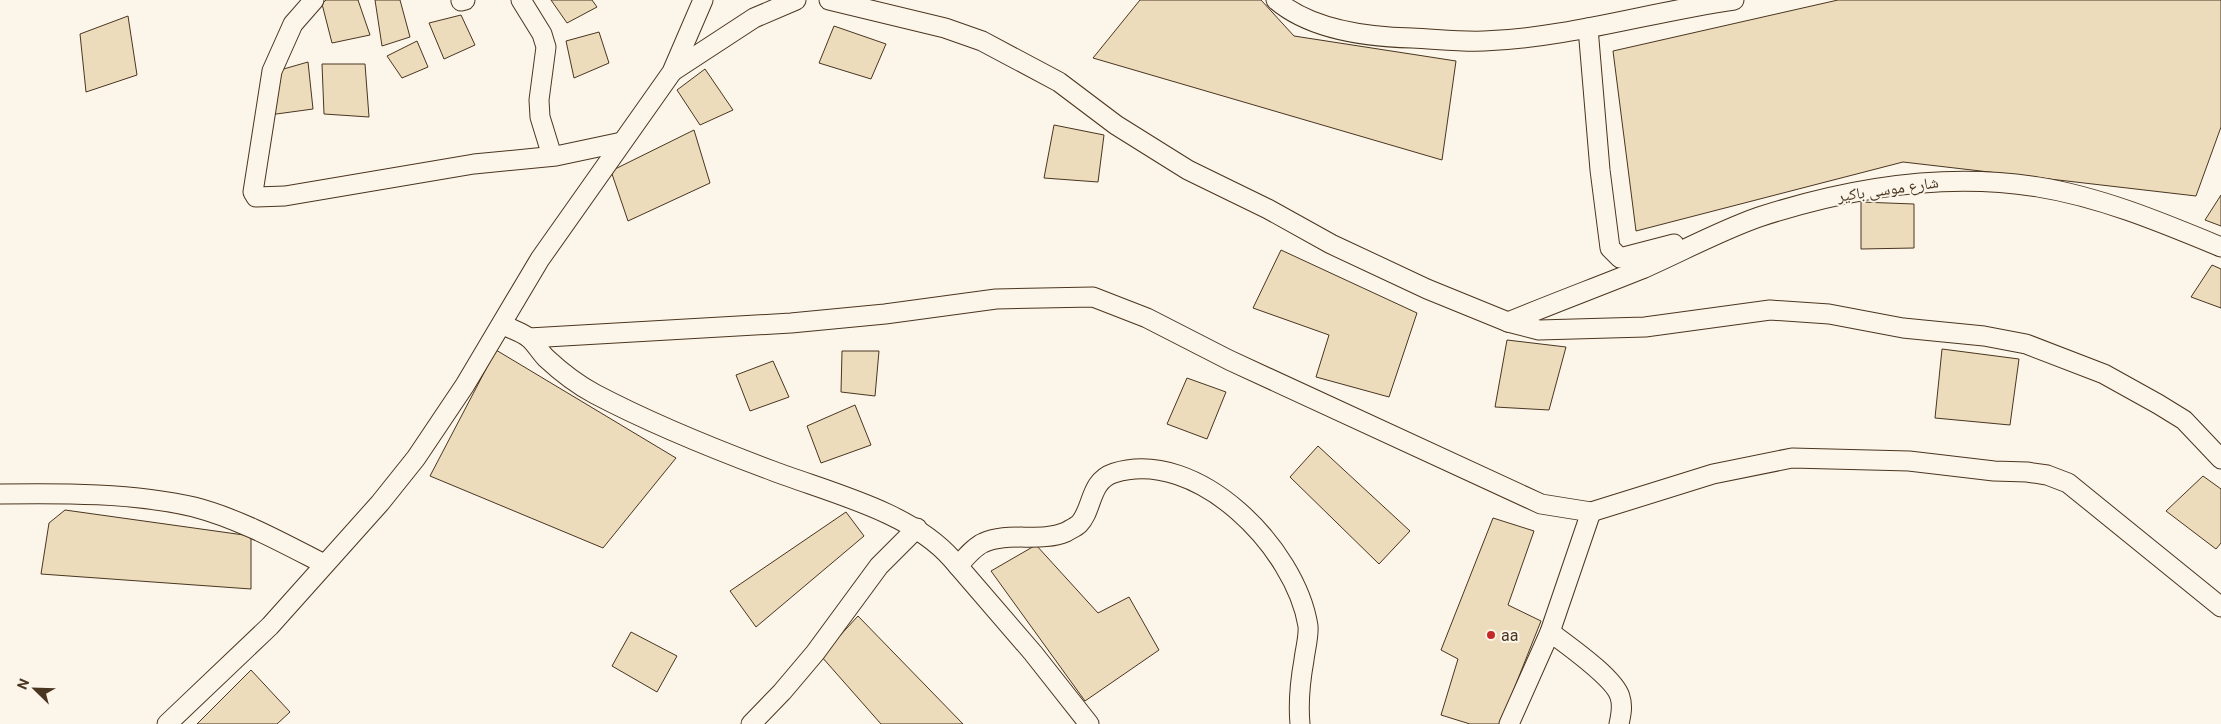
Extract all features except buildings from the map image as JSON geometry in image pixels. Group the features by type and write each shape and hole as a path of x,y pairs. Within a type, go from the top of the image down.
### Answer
{"street":[{"path":"314,0 293,24 272,71 253,192 256,197 285,196 474,164 552,156 622,142"},
{"path":"520,0 542,34 546,47 538,100 540,117 552,156"},
{"path":"167,724 270,626 380,503 416,458 451,408 540,259 672,72 704,0"},
{"path":"672,72 754,18 796,0"},
{"path":"828,0 946,28 982,41 1059,82 1116,125 1188,170 1268,208 1330,244 1427,289 1508,322 1540,330 1645,327 1770,310 1829,314 1903,328 1984,336 2026,344 2104,374 2158,404 2184,420 2221,458"},
{"path":"1276,0 1306,17 1340,31 1376,37 1484,41 1588,28 1734,0"},
{"path":"1588,28 1600,170 1610,248 1620,258 1678,242 1702,242"},
{"name":"شارع موسى باكير","path":"1508,322 1642,269 1758,218 1848,192 1941,182 1986,182 2040,187 2087,197 2182,231 2221,248"},
{"path":"529,338 791,323 885,314 996,299 1093,297 1147,318 1229,360 1541,504 1591,512 1713,474 1792,458 1909,461 2047,475 2068,483 2221,607"},
{"path":"502,324 529,338 545,357 564,374 595,394 655,422 770,470 891,516 917,528 939,543 1033,653 1089,724"},
{"path":"958,566 983,543 1002,538 1064,533 1079,524 1094,489 1111,474 1134,468 1163,471 1201,485 1253,523 1292,576 1302,599 1308,629 1298,699 1300,724"},
{"path":"0,494 49,493 136,499 196,508 264,533 324,564"},
{"path":"1509,724 1550,632 1591,512"},
{"path":"751,724 782,692 815,653 879,566 917,528"},
{"path":"1550,632 1604,675 1620,696 1622,711 1619,724"}],"place":[{"name":"aa","path":"1491,635"}]}
